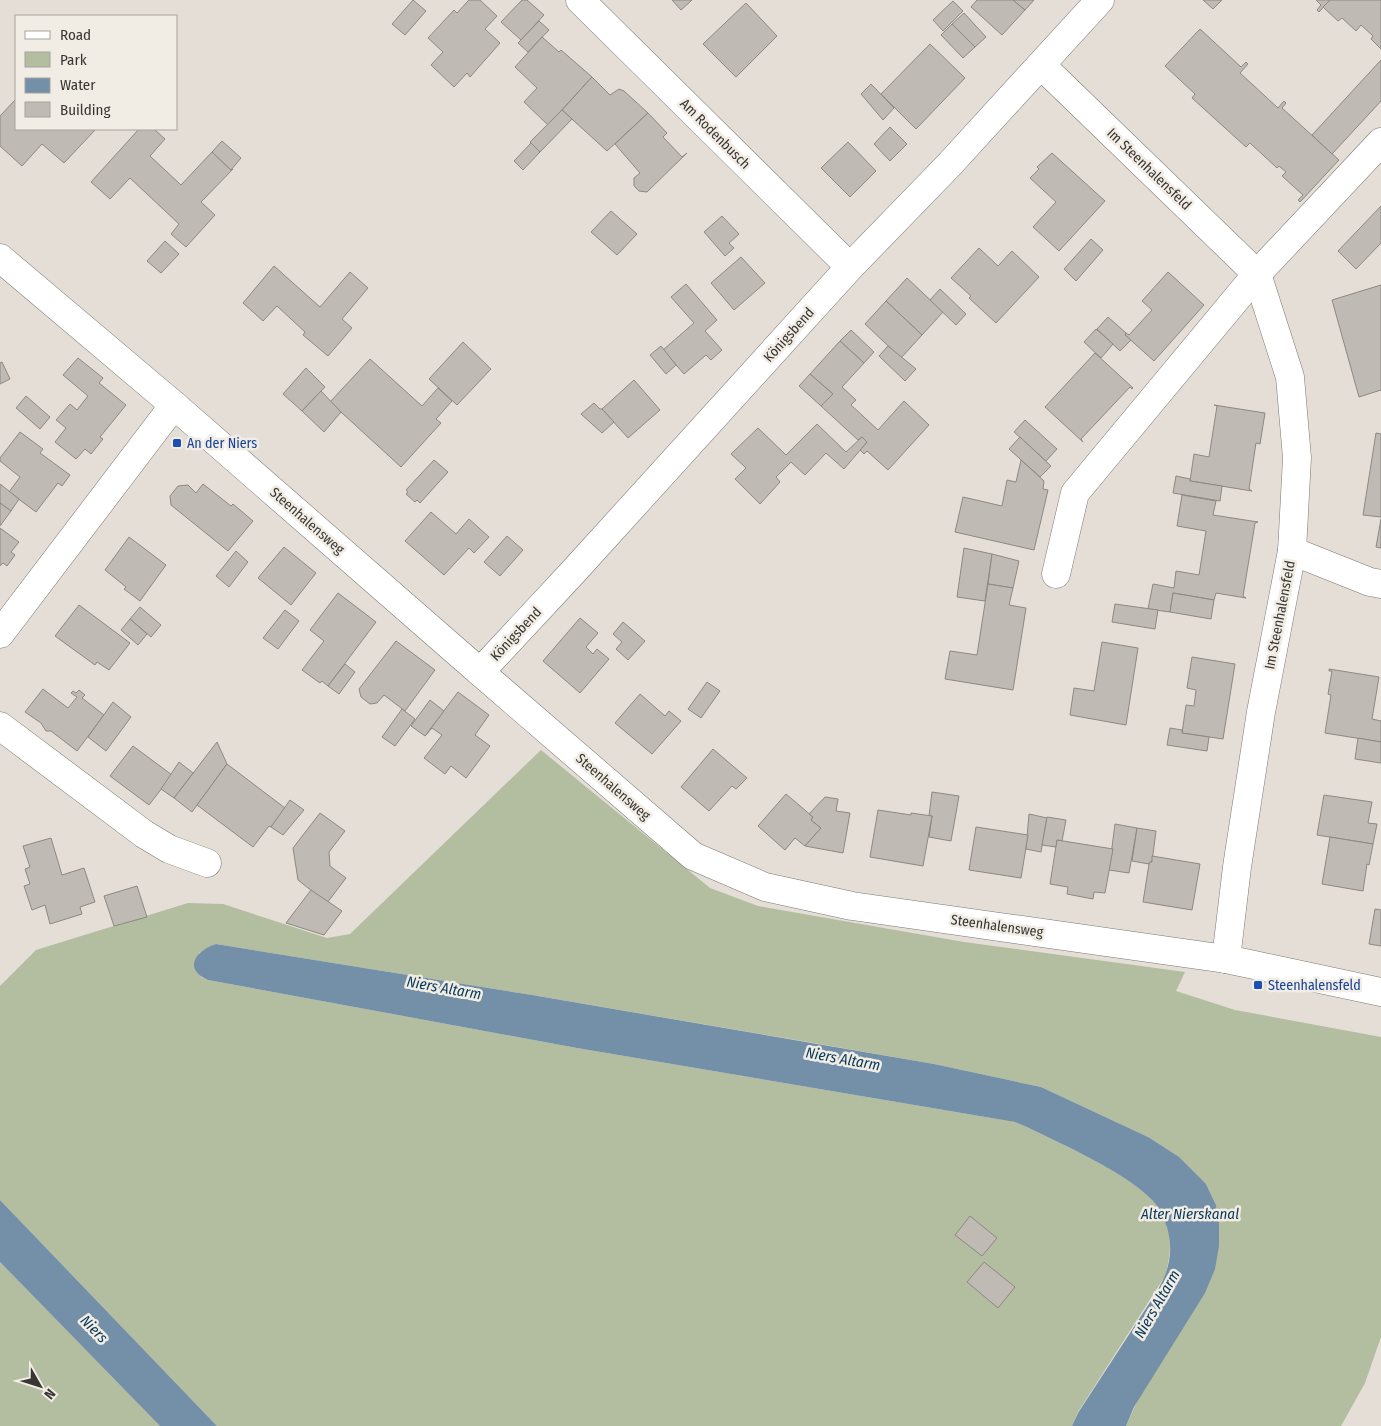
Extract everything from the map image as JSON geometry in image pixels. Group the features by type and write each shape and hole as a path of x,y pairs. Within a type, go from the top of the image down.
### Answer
{"street":[{"name":"Am Rodenbusch","path":"580,0 850,266"},
{"name":"Königsbend","path":"480,672 594,550 850,266 949,165 1100,0"},
{"name":"Im Steenhalensfeld","path":"1041,65 1257,274 1290,376 1296,458 1292,551 1261,712 1237,867 1226,959"},
{"path":"1056,574 1075,493 1257,274 1381,142"},
{"name":"Steenhalensweg","path":"0,258 174,405 693,856 765,887 852,906 1226,959 1381,992"},
{"path":"0,634 174,405"},
{"path":"1292,551 1370,582 1381,584"},
{"path":"0,726 144,834 168,849 207,863"}],"green space":[{"path":"541,750 710,888 758,906 964,942 1185,972 1176,991 1235,1010 1381,1037 1381,1337 1365,1383 1341,1426 1126,1426 1219,1223 1216,1205 1206,1184 1148,1137 1041,1087 934,1064 814,1043 216,944 199,953 201,977 208,980 577,1048 1015,1122 1101,1164 1139,1188 1153,1201 1162,1213 1168,1228 1170,1244 1169,1261 1165,1276 1078,1412 1072,1426 217,1426 0,1200 0,986 36,950 188,903 223,904 327,938 350,934"},
{"path":"0,1262 160,1426 0,1426"}],"water":[{"name":"Alter Nierskanal","path":"216,944 532,995 934,1064 1041,1087 1148,1137 1179,1157 1206,1184 1216,1205 1219,1223 1219,1246 1215,1269 1205,1293 1134,1407 1126,1426 1072,1426 1078,1413 1156,1293 1167,1269 1170,1254 1167,1227 1162,1213 1153,1201 1139,1188 1101,1164 1015,1122 577,1048 208,980 200,976 196,971 194,966 195,960 202,951"},
{"name":"Niers","path":"0,1200 217,1426 160,1426 0,1262"}],"building":[{"path":"413,0 426,11 405,35 392,24"},
{"path":"469,0 480,0 497,16 485,29 500,43 470,77 467,73 454,87 431,65 443,52 428,38 454,10 457,13"},
{"path":"522,0 527,0 544,15 521,40 501,22"},
{"path":"672,0 692,0 681,10"},
{"path":"977,0 1013,0 1025,10 1002,35 971,7"},
{"path":"1013,0 1034,0 1025,10"},
{"path":"1203,0 1222,0 1213,9"},
{"path":"1316,0 1330,0 1319,12 1317,10 1321,5"},
{"path":"1330,0 1381,0 1381,49 1371,39 1373,36 1361,25 1356,31 1342,18 1338,21 1323,7"},
{"path":"953,1 963,11 943,31 933,20"},
{"path":"746,3 777,36 736,77 703,44"},
{"path":"964,13 986,37 975,47 952,24"},
{"path":"539,21 549,30 528,52 518,43"},
{"path":"952,24 975,47 963,58 941,35"},
{"path":"1200,29 1241,67 1246,62 1248,64 1240,73 1278,108 1284,101 1286,103 1282,108 1339,160 1300,202 1298,200 1303,195 1282,176 1286,172 1279,166 1277,168 1250,143 1246,147 1192,98 1195,94 1165,66"},
{"path":"542,37 559,52 561,50 592,77 548,125 524,102 537,88 515,67"},
{"path":"930,44 965,78 916,129 881,94"},
{"path":"1381,60 1381,101 1332,154 1312,135"},
{"path":"592,77 610,95 619,89 624,91 648,113 607,151 562,110"},
{"path":"871,84 894,108 883,120 861,94"},
{"path":"15,100 15,130 95,130 64,163 42,144 22,166 0,146 0,116"},
{"path":"562,110 572,119 540,152 530,142"},
{"path":"648,113 667,133 663,137 682,157 687,153 647,192 639,191 634,186 634,178 640,173 615,144"},
{"path":"890,127 907,144 890,161 874,144"},
{"path":"138,130 155,130 165,139 150,156 181,185 212,152 231,170 233,169 201,202 215,215 186,247 171,234 179,224 130,178 110,199 91,182"},
{"path":"222,141 241,158 231,170 212,152"},
{"path":"848,142 876,171 850,197 821,168"},
{"path":"531,143 540,152 523,170 514,161"},
{"path":"1052,153 1105,201 1059,251 1033,227 1056,202 1030,178 1039,169 1037,167"},
{"path":"1381,206 1381,243 1356,269 1338,251"},
{"path":"611,211 637,234 617,255 591,232"},
{"path":"722,216 739,234 729,243 734,248 725,256 704,232"},
{"path":"1091,239 1103,250 1076,281 1064,269"},
{"path":"165,241 179,254 161,273 147,261"},
{"path":"979,248 998,266 1012,251 1039,277 996,323 951,278"},
{"path":"741,257 765,283 734,310 711,283"},
{"path":"274,266 320,307 350,272 368,288 342,319 352,328 328,356 303,335 305,332 277,306 263,321 243,303"},
{"path":"1168,272 1204,305 1154,361 1125,335 1126,333 1129,335 1152,310 1142,301"},
{"path":"907,278 943,312 922,335 886,301"},
{"path":"686,284 717,320 705,331 722,350 711,360 706,355 684,374 663,350 694,323 671,297"},
{"path":"1381,285 1381,390 1359,397 1332,300"},
{"path":"940,289 966,314 956,325 930,300"},
{"path":"886,301 922,335 901,358 865,324"},
{"path":"1108,317 1131,340 1120,351 1097,329"},
{"path":"1096,329 1113,344 1101,358 1084,342"},
{"path":"851,330 874,352 864,363 840,341"},
{"path":"840,341 864,363 842,387 856,400 851,405 878,430 904,401 929,425 888,470 867,451 864,454 860,450 867,442 862,437 858,440 821,406 833,394 810,374"},
{"path":"463,342 491,369 457,405 429,379"},
{"path":"661,346 676,365 666,374 650,355"},
{"path":"888,346 916,369 905,381 879,356"},
{"path":"1095,353 1133,388 1130,387 1081,439 1083,442 1045,407"},
{"path":"78,358 103,378 99,383 126,405 100,437 103,439 91,454 85,449 76,459 55,442 66,428 56,420 70,404 77,410 88,396 63,375"},
{"path":"370,359 422,406 438,388 452,401 436,419 441,423 401,467 330,402"},
{"path":"2,362 10,379 0,384 0,363"},
{"path":"306,368 325,387 302,411 283,394"},
{"path":"810,374 833,394 821,406 799,386"},
{"path":"634,380 660,410 628,438 602,409"},
{"path":"321,391 341,412 324,432 302,411"},
{"path":"26,396 50,417 40,429 16,408"},
{"path":"594,403 614,422 602,433 581,414"},
{"path":"1214,405 1265,413 1260,444 1256,443 1249,489 1252,491 1190,481 1194,454 1209,457 1217,406"},
{"path":"1025,420 1057,449 1046,461 1014,432"},
{"path":"817,424 846,452 862,437 867,442 844,469 826,453 805,475 791,462 776,477 780,482 760,504 735,479 746,468 731,454 758,428 786,455"},
{"path":"20,432 43,449 40,453 70,475 62,486 58,483 36,512 9,492 20,477 0,461 0,458"},
{"path":"1376,433 1381,434 1381,517 1363,515"},
{"path":"1020,437 1051,466 1040,477 1009,449"},
{"path":"434,460 448,472 420,503 417,500 415,502 406,494 408,492 406,490"},
{"path":"1021,460 1044,481 1043,489 1048,490 1034,550 955,532 963,497 1002,506 1007,480 1016,482"},
{"path":"1176,476 1190,479 1190,481 1222,486 1220,501 1173,493"},
{"path":"0,484 19,499 11,511 0,503"},
{"path":"203,484 231,506 233,504 253,521 228,551 171,505 170,496 178,486 188,485 196,493"},
{"path":"1182,495 1216,501 1213,515 1258,522 1255,523 1243,596 1246,598 1216,593 1214,600 1173,593 1170,612 1148,609 1153,584 1174,588 1176,571 1199,575 1206,531 1177,526"},
{"path":"0,503 11,511 0,526"},
{"path":"431,512 456,534 469,519 489,537 474,553 469,548 444,575 405,541"},
{"path":"1381,519 1381,548 1376,547"},
{"path":"0,528 19,542 11,552 15,555 7,566 3,563 0,566"},
{"path":"507,536 523,550 500,576 484,562"},
{"path":"129,537 166,565 140,601 124,589 126,587 105,570"},
{"path":"284,547 316,573 291,605 258,578"},
{"path":"964,548 992,554 985,601 957,597"},
{"path":"236,551 248,562 229,587 216,576"},
{"path":"992,554 1019,561 1013,588 988,584"},
{"path":"988,584 1013,588 1009,605 1026,608 1013,690 945,679 950,651 977,655"},
{"path":"338,593 376,622 328,686 322,681 320,683 302,670 324,641 310,630"},
{"path":"1173,593 1214,600 1211,619 1170,612"},
{"path":"1115,604 1158,610 1155,629 1112,622"},
{"path":"79,605 130,643 109,670 97,662 95,665 55,636"},
{"path":"140,607 161,625 151,637 130,619"},
{"path":"285,610 299,621 278,649 263,638"},
{"path":"580,618 598,633 586,647 593,654 597,649 609,659 580,693 543,661"},
{"path":"130,619 147,634 138,645 121,630"},
{"path":"623,622 645,641 628,660 616,649 622,642 613,634"},
{"path":"396,641 435,670 405,711 384,695 377,703 370,704 361,697 359,689"},
{"path":"1102,642 1138,648 1126,725 1070,715 1074,688 1094,691"},
{"path":"1192,657 1235,664 1223,739 1182,733 1186,705 1194,706 1196,690 1187,688"},
{"path":"345,664 355,672 339,694 328,686"},
{"path":"1329,669 1379,677 1372,719 1381,721 1381,742 1325,733 1331,695 1328,694 1332,671 1329,671"},
{"path":"707,682 720,691 701,718 688,709"},
{"path":"43,689 68,708 77,697 71,693 73,691 76,693 79,690 85,695 82,698 104,715 77,751 51,731 46,731 41,723 25,712"},
{"path":"458,692 489,715 475,735 490,746 466,778 451,766 445,774 424,758 442,735 432,728 425,736"},
{"path":"640,694 665,716 669,711 681,721 652,754 615,723"},
{"path":"430,700 444,711 425,736 411,726"},
{"path":"113,702 131,717 106,751 88,737"},
{"path":"402,709 415,719 395,746 382,737"},
{"path":"1170,728 1182,730 1182,733 1209,737 1207,751 1167,745"},
{"path":"1358,738 1381,742 1381,763 1355,759"},
{"path":"217,742 227,764 192,812 174,798"},
{"path":"133,746 172,775 149,805 110,776"},
{"path":"713,749 747,778 736,789 732,786 709,811 681,787"},
{"path":"179,762 193,773 174,798 161,789"},
{"path":"227,764 285,808 253,847 197,805"},
{"path":"932,792 959,796 951,841 929,837 932,816 929,816"},
{"path":"786,794 813,817 811,820 821,828 805,846 795,838 785,850 758,826"},
{"path":"1324,795 1372,802 1368,823 1377,824 1373,844 1317,835"},
{"path":"825,797 838,799 836,811 850,813 843,853 805,846 821,828 811,820 813,817 809,814"},
{"path":"290,800 304,810 283,835 271,827"},
{"path":"878,810 932,816 923,866 870,857"},
{"path":"320,813 345,831 329,852 330,866 346,878 327,903 298,880 293,848"},
{"path":"1029,814 1047,818 1041,852 1026,849"},
{"path":"1047,817 1066,820 1062,841 1057,840 1056,847 1042,845"},
{"path":"1115,824 1137,828 1129,873 1109,870"},
{"path":"976,827 1028,835 1021,878 969,870"},
{"path":"1137,828 1156,831 1152,862 1149,864 1132,861"},
{"path":"1330,837 1373,844 1369,865 1367,864 1363,891 1322,884"},
{"path":"51,838 62,875 84,868 95,902 80,907 82,914 50,924 45,905 32,910 24,886 30,884 25,869 30,867 23,846"},
{"path":"1057,840 1113,849 1105,893 1094,892 1093,899 1067,894 1068,887 1050,884"},
{"path":"1152,856 1200,864 1192,910 1143,902"},
{"path":"137,886 147,917 114,926 104,896"},
{"path":"311,890 342,911 324,935 286,923"},
{"path":"1375,909 1381,910 1381,946 1369,944"},
{"path":"970,1216 997,1238 982,1256 955,1235"},
{"path":"984,1262 1015,1287 998,1308 967,1282"}],"place":[{"name":"An der Niers","path":"177,443"},
{"name":"Steenhalensfeld","path":"1258,985"}],"water label":[{"name":"Niers Altarm","path":"444,988"},
{"name":"Niers Altarm","path":"843,1059"},
{"name":"Niers Altarm","path":"1157,1304"}]}
